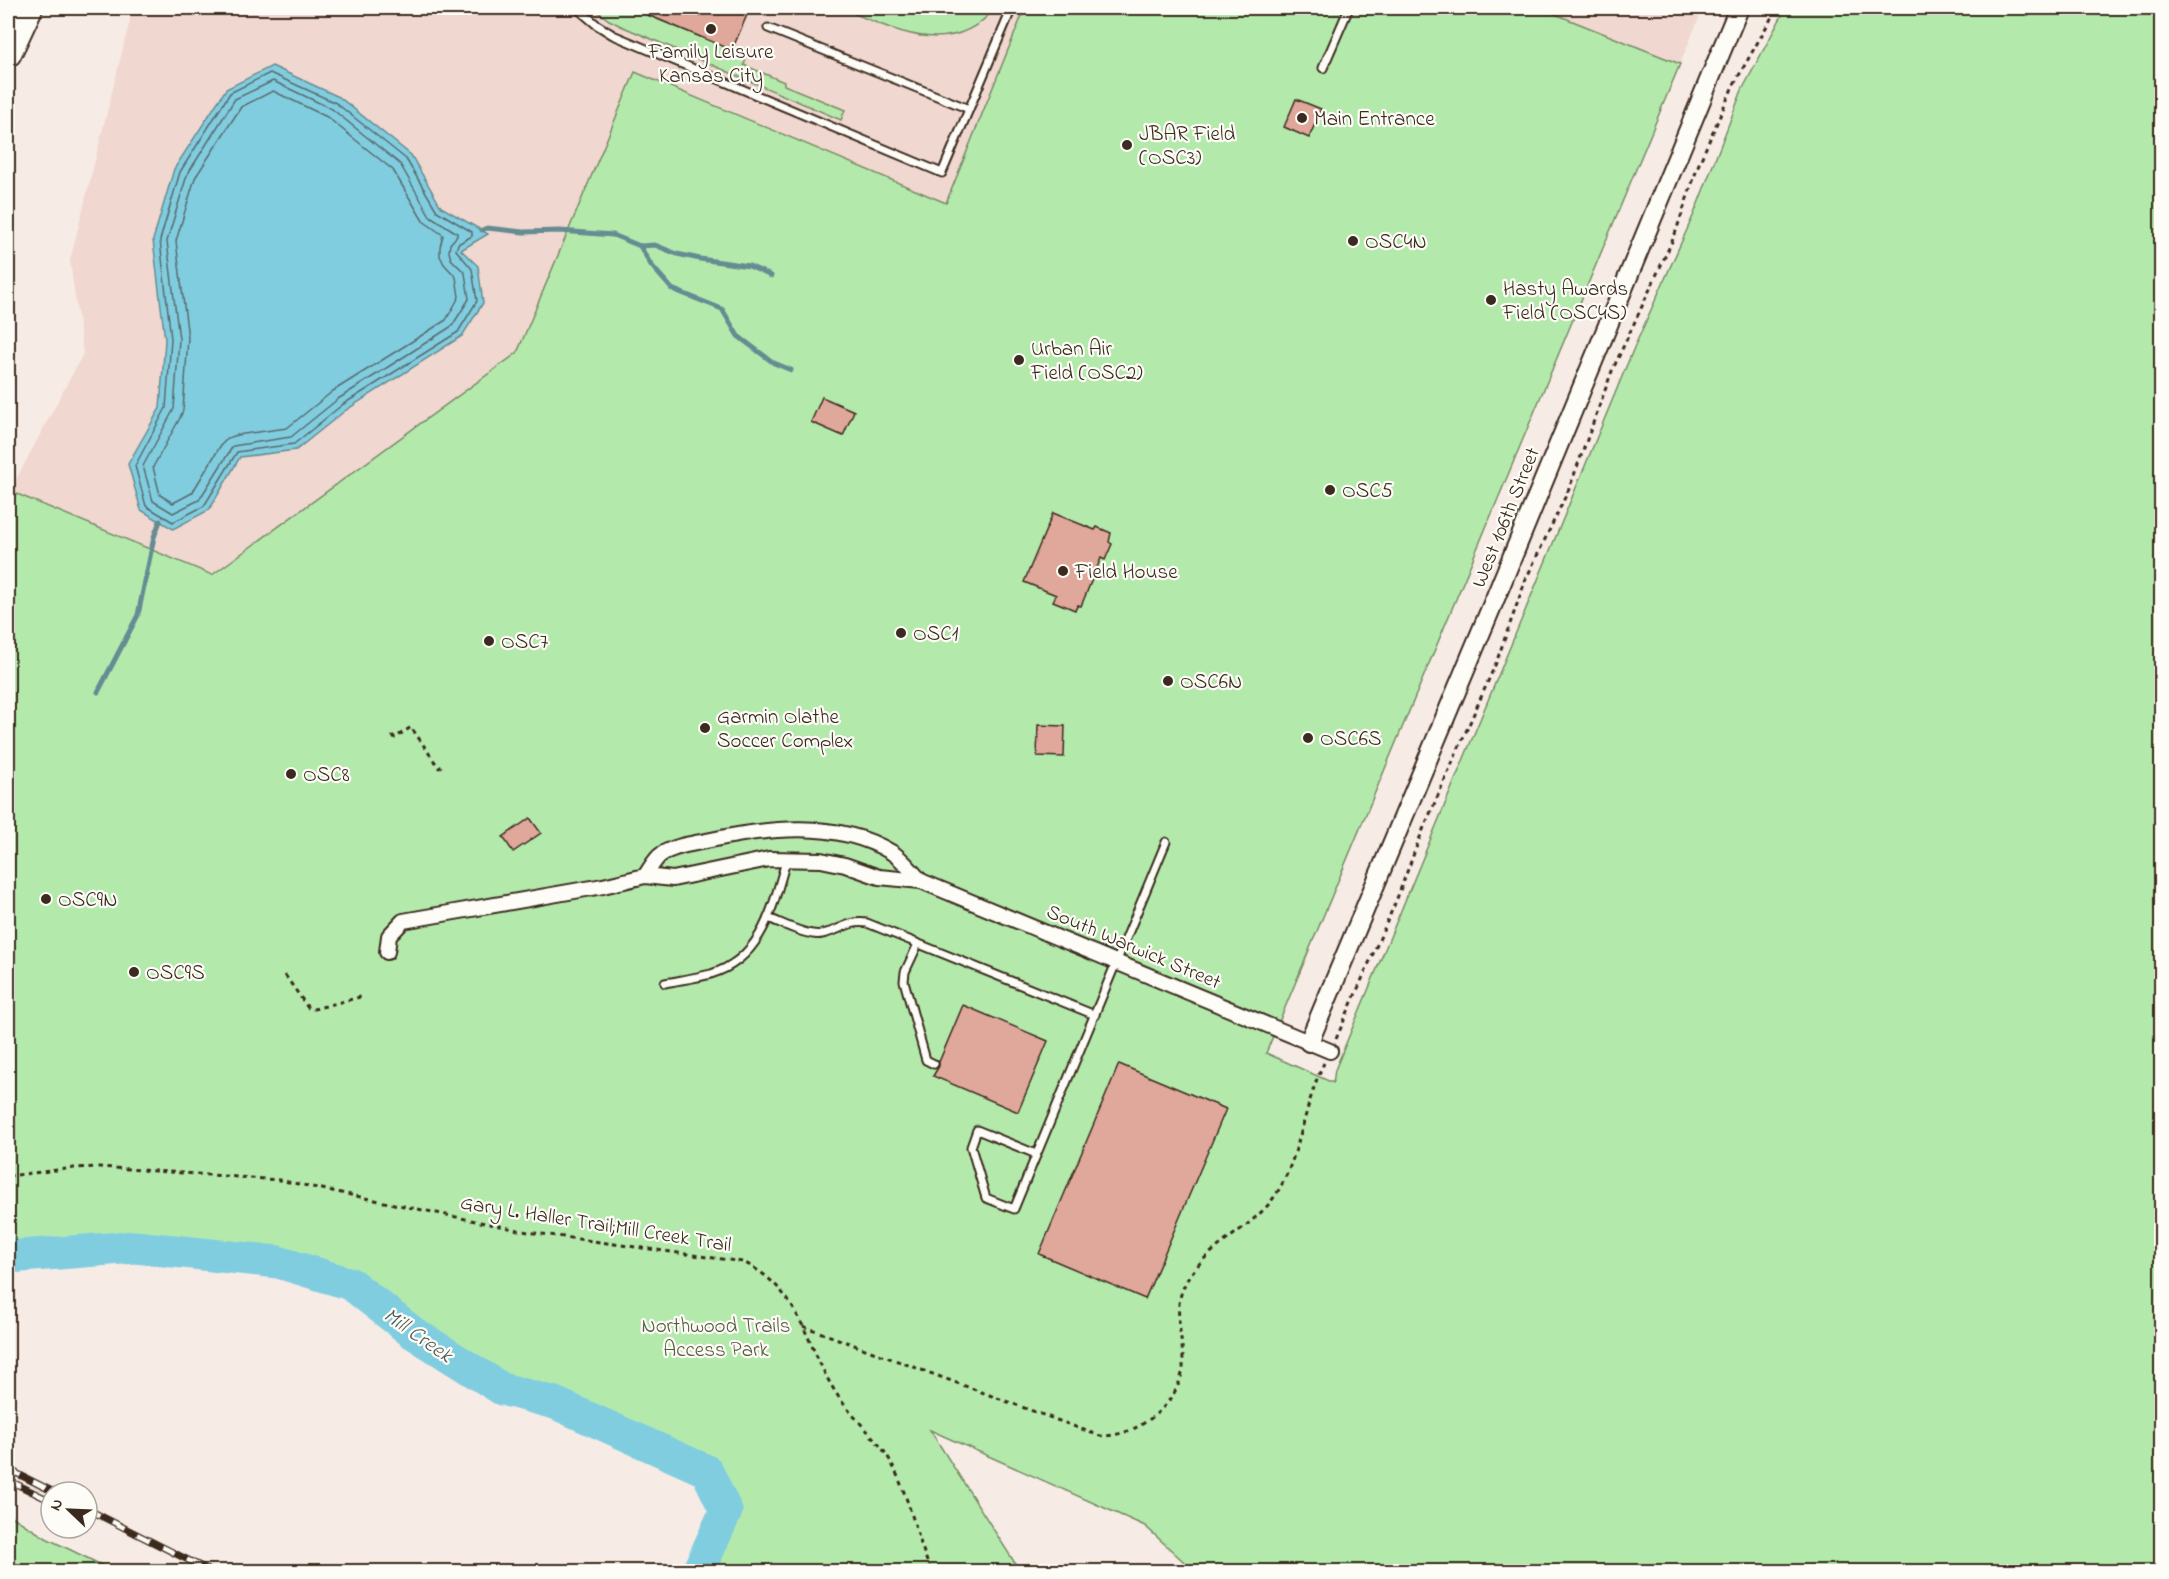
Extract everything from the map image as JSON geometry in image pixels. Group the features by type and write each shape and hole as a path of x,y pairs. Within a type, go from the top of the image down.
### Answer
{"highway":[{"path":"8,53 29,8"}],"street":[{"name":"West 106th Street","path":"1309,1042 1739,8"},
{"name":"South Warwick Street","path":"921,881 893,852 876,845 833,832 789,829 760,831 684,846 661,854 645,876 673,879 750,862 787,858 821,860 845,865 879,877 921,881 1330,1052"},
{"path":"387,952 389,936 403,921 603,886 645,876"}],"lane":[{"path":"577,8 597,25 613,34 942,173 1012,8"},
{"path":"1323,68 1349,8"},
{"path":"768,28 969,109"},
{"path":"1036,1154 977,1130 971,1147 986,1198 1014,1209 1166,842"},
{"path":"665,983 712,974 735,963 756,942 768,918 787,858"},
{"path":"768,918 809,933 822,934 856,921 867,923 1095,1015"},
{"path":"918,944 905,972 904,981 926,1060 934,1064"}],"path":[{"path":"392,735 395,738 411,727 439,768 444,765"},
{"path":"285,975 308,1008 314,1010 364,996"},
{"name":"Gary L. Haller Trail;Mill Creek Trail","path":"8,1176 74,1167 100,1167 279,1180 528,1232 743,1262 767,1276 784,1295 798,1314 846,1408 866,1429 891,1462 932,1572"}],"shaded area":[{"path":"133,8 1025,8 946,203 635,73 517,353 212,575 10,491 83,354 70,261"},
{"path":"1540,8 1703,8 1680,64"}],"green space":[{"path":"593,8 630,8 747,56 744,65 784,82 784,85 845,110 841,120 621,26"},
{"path":"841,8 995,8 978,24 960,33 940,37 921,36 901,31"},
{"name":"Northwood Trails Access Park","path":"1025,8 1540,8 1680,64 1266,1053 1333,1083 1335,1070 1633,350 1694,214 1742,90 1786,8 2161,8 2161,1571 1194,1571 1145,1526 930,1430 1020,1571 698,1571 726,1511 707,1471 555,1403 502,1389 412,1332 351,1284 278,1262 135,1247 8,1257 8,497 10,491 212,575 517,353 635,72 946,203"},
{"path":"8,1514 39,1534 39,1540 50,1540 114,1571 8,1571"}],"water":[{"path":"272,66 339,97 411,155 441,207 488,234 461,250 478,266 483,303 462,336 346,410 296,450 240,457 209,510 173,529 141,510 128,464 160,408 165,340 153,240 174,169 226,89"}],"building":[{"name":"Family Leisure Kansas City","path":"631,8 750,8 732,50"},
{"name":"Main Entrance","path":"1296,99 1321,109 1309,138 1284,127"},
{"path":"822,397 854,411 843,436 811,422"},
{"name":"Field House","path":"1053,513 1095,530 1097,527 1111,533 1109,542 1112,544 1105,560 1101,558 1081,606 1078,605 1075,610 1053,601 1056,595 1024,582"},
{"path":"1038,725 1065,726 1064,757 1037,756"},
{"path":"530,818 541,833 513,852 503,837"},
{"path":"963,1005 1048,1041 1018,1112 933,1076"},
{"path":"1119,1064 1226,1109 1145,1299 1039,1254"}],"waterway":[{"path":"482,230 487,228 523,232 560,231 613,235 640,246 655,245 677,254 749,266 771,276"},
{"path":"640,246 651,265 672,289 722,309 738,336 774,363 791,370"},
{"path":"98,692 138,615 154,537 160,521"},
{"name":"Mill Creek","path":"8,1257 135,1247 278,1262 351,1284 412,1332 502,1389 555,1403 707,1471 726,1511 698,1572"}],"railway":[{"path":"8,1469 39,1484"},
{"path":"8,1480 39,1495"},
{"path":"99,1515 212,1572"}],"place":[{"name":"Family Leisure Kansas City","path":"711,29"},
{"name":"Main Entrance","path":"1302,118"},
{"name":"JBAR Field (OSC3)","path":"1127,145"},
{"name":"OSC4N","path":"1353,241"},
{"name":"Hasty Awards Field (OSC4S)","path":"1491,300"},
{"name":"Urban Air Field (OSC2)","path":"1019,360"},
{"name":"OSC5","path":"1330,490"},
{"name":"Field House","path":"1063,571"},
{"name":"OSC1","path":"901,633"},
{"name":"OSC7","path":"489,641"},
{"name":"OSC6N","path":"1168,681"},
{"name":"Garmin Olathe Soccer Complex","path":"705,728"},
{"name":"OSC6S","path":"1308,738"},
{"name":"OSC8","path":"291,774"},
{"name":"OSC9N","path":"46,899"},
{"name":"OSC9S","path":"134,972"}]}
